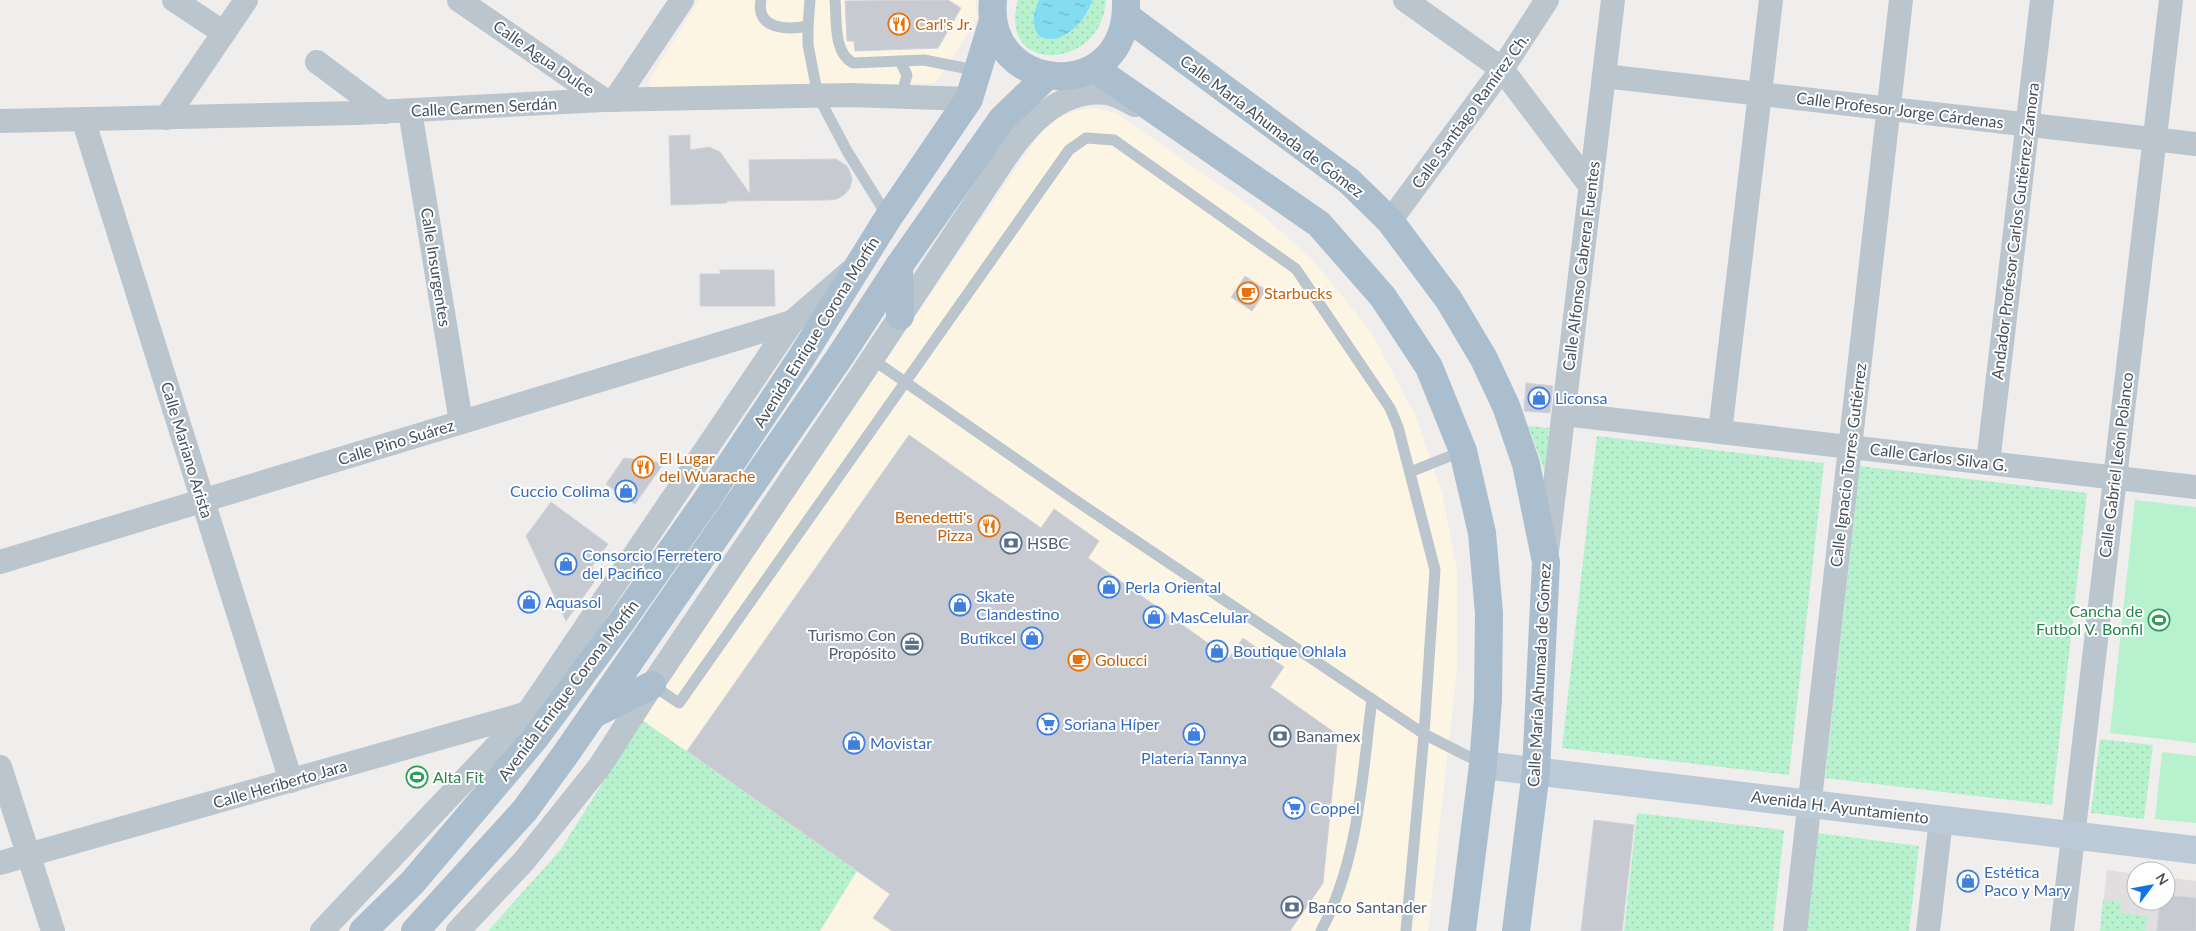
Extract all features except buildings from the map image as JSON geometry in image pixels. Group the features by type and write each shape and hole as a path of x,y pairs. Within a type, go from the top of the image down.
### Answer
{"main road":[{"name":"Avenida Enrique Corona Morfín","path":"993,10 999,40 1011,57 1028,69 1047,76 1063,77 1079,75 1094,68 1110,55 1122,37 1126,8"},
{"name":"Calle María Ahumada de Gómez","path":"1126,8 1350,181 1390,221 1448,300 1484,359 1506,406 1526,464 1546,562 1536,772 1516,931"},
{"name":"Avenida Enrique Corona Morfín","path":"363,931 412,882 535,738 621,622 706,501 805,352 888,218 969,99 979,71 993,10"},
{"path":"1094,68 1319,224 1383,297 1429,367 1463,451 1482,533 1489,613 1488,700 1483,765 1462,931"},
{"name":"Avenida Enrique Corona Morfín","path":"415,931 524,810 594,714 833,366 899,266 1002,119 1047,76"},
{"path":"899,266 900,316"},
{"path":"594,714 618,704 652,684"}],"street":[{"path":"174,0 224,33"},
{"path":"166,118 246,0"},
{"name":"Calle Agua Dulce","path":"459,0 609,100"},
{"path":"609,100 682,0"},
{"path":"1405,0 1502,69 1591,187"},
{"name":"Calle Santiago Ramírez Ch.","path":"1390,221 1502,69 1547,0"},
{"name":"Calle Alfonso Cabrera Fuentes","path":"1546,562 1613,0"},
{"path":"1720,432 1771,0"},
{"name":"Calle Ignacio Torres Gutiérrez","path":"1795,931 1901,0"},
{"name":"Andador Profesor Carlos Gutiérrez Zamora","path":"1988,463 2042,0"},
{"name":"Calle Gabriel León Polanco","path":"2062,931 2171,0"},
{"path":"317,62 384,112"},
{"name":"Calle Profesor Jorge Cárdenas","path":"1604,76 2196,144"},
{"path":"458,931 524,861 600,766 652,684 1029,125 1043,113 1058,104 1085,94 1108,93 1170,120"},
{"name":"Calle Carmen Serdán","path":"0,122 384,112 609,100 818,96 969,99"},
{"name":"Calle Insurgentes","path":"410,111 461,422"},
{"name":"Calle Mariano Arista","path":"83,119 291,780"},
{"path":"1002,119 1005,158"},
{"path":"322,931 527,714 792,322 859,265"},
{"name":"Calle Pino Suárez","path":"0,562 792,322"},
{"name":"Calle Carlos Silva G.","path":"1564,414 2196,487"},
{"name":"Calle Heriberto Jara","path":"0,863 560,704"},
{"name":"Avenida H. Ayuntamiento","path":"1483,765 2196,850"},
{"path":"0,767 53,931"},
{"path":"1928,931 1941,820"}],"lane":[{"path":"761,0 761,12 770,24 791,30 808,26"},
{"path":"810,0 808,45 818,96 847,151 888,218"},
{"path":"835,0 840,49 846,59 853,62 924,60 979,71"},
{"path":"900,61 907,76 901,97"},
{"path":"652,684 679,702 1069,150 1086,138 1114,140 1296,269 1390,408 1398,427 1435,570 1424,734 1406,931"},
{"path":"872,359 905,384 1424,734 1483,765"},
{"path":"1410,472 1463,451"},
{"path":"1321,931 1340,889 1354,836 1372,699"}],"shaded area":[{"path":"699,0 976,0 977,17 941,76 934,83 652,92 649,81"},
{"path":"1094,108 1116,113 1261,214 1313,260 1371,332 1416,417 1442,493 1457,571 1457,668 1428,931 820,931 857,871 642,720 1040,133 1055,119 1074,111"},
{"path":"2107,870 2126,873 2126,911 2176,911 2176,878 2196,881 2196,931 2100,931"}],"green space":[{"path":"1018,0 1039,0 1034,12 1062,36 1085,17 1092,0 1106,0 1100,24 1087,41 1071,51 1052,55 1035,52 1022,42 1015,24"},
{"path":"1528,426 1549,428 1545,472"},
{"path":"1597,436 1824,463 1789,775 1562,748"},
{"path":"1860,466 2087,493 2052,805 1825,778"},
{"name":"Cancha de Futbol V. Bonfil","path":"2135,500 2196,507 2196,743 2110,733"},
{"path":"642,720 857,871 820,931 488,931 561,849"},
{"path":"2100,739 2153,745 2144,819 2091,813"},
{"path":"2162,752 2196,756 2196,823 2155,819"},
{"path":"1637,813 1784,830 1773,931 1624,931"},
{"path":"1818,833 1919,846 1909,931 1806,931"},
{"path":"2103,900 2121,902 2120,913 2147,916 2145,931 2100,931"}],"water":[{"path":"1039,0 1092,1 1085,16 1072,30 1056,38 1047,39 1039,36 1034,23 1035,9"}],"place":[{"name":"Carl's Jr.","path":"899,24"},
{"name":"Starbucks","path":"1248,293"},
{"name":"Liconsa","path":"1539,398"},
{"name":"El Lugar del Wuarache","path":"643,467"},
{"name":"Cuccio Colima","path":"626,491"},
{"name":"Benedetti's Pizza","path":"989,526"},
{"name":"HSBC","path":"1011,543"},
{"name":"Consorcio Ferretero del Pacifico","path":"566,564"},
{"name":"Perla Oriental","path":"1109,587"},
{"name":"Aquasol","path":"529,602"},
{"name":"Skate Clandestino","path":"960,605"},
{"name":"MasCelular","path":"1154,617"},
{"name":"Cancha de Futbol V. Bonfil","path":"2159,620"},
{"name":"Butikcel","path":"1032,638"},
{"name":"Turismo Con Propósito","path":"912,644"},
{"name":"Boutique Ohlala","path":"1217,651"},
{"name":"Golucci","path":"1079,660"},
{"name":"Soriana Híper","path":"1048,724"},
{"name":"Platería Tannya","path":"1194,734"},
{"name":"Banamex","path":"1280,736"},
{"name":"Movistar","path":"854,743"},
{"name":"Alta Fit","path":"417,777"},
{"name":"Coppel","path":"1294,808"},
{"name":"Estética Paco y Mary","path":"1968,881"},
{"name":"Banco Santander","path":"1292,907"}]}
